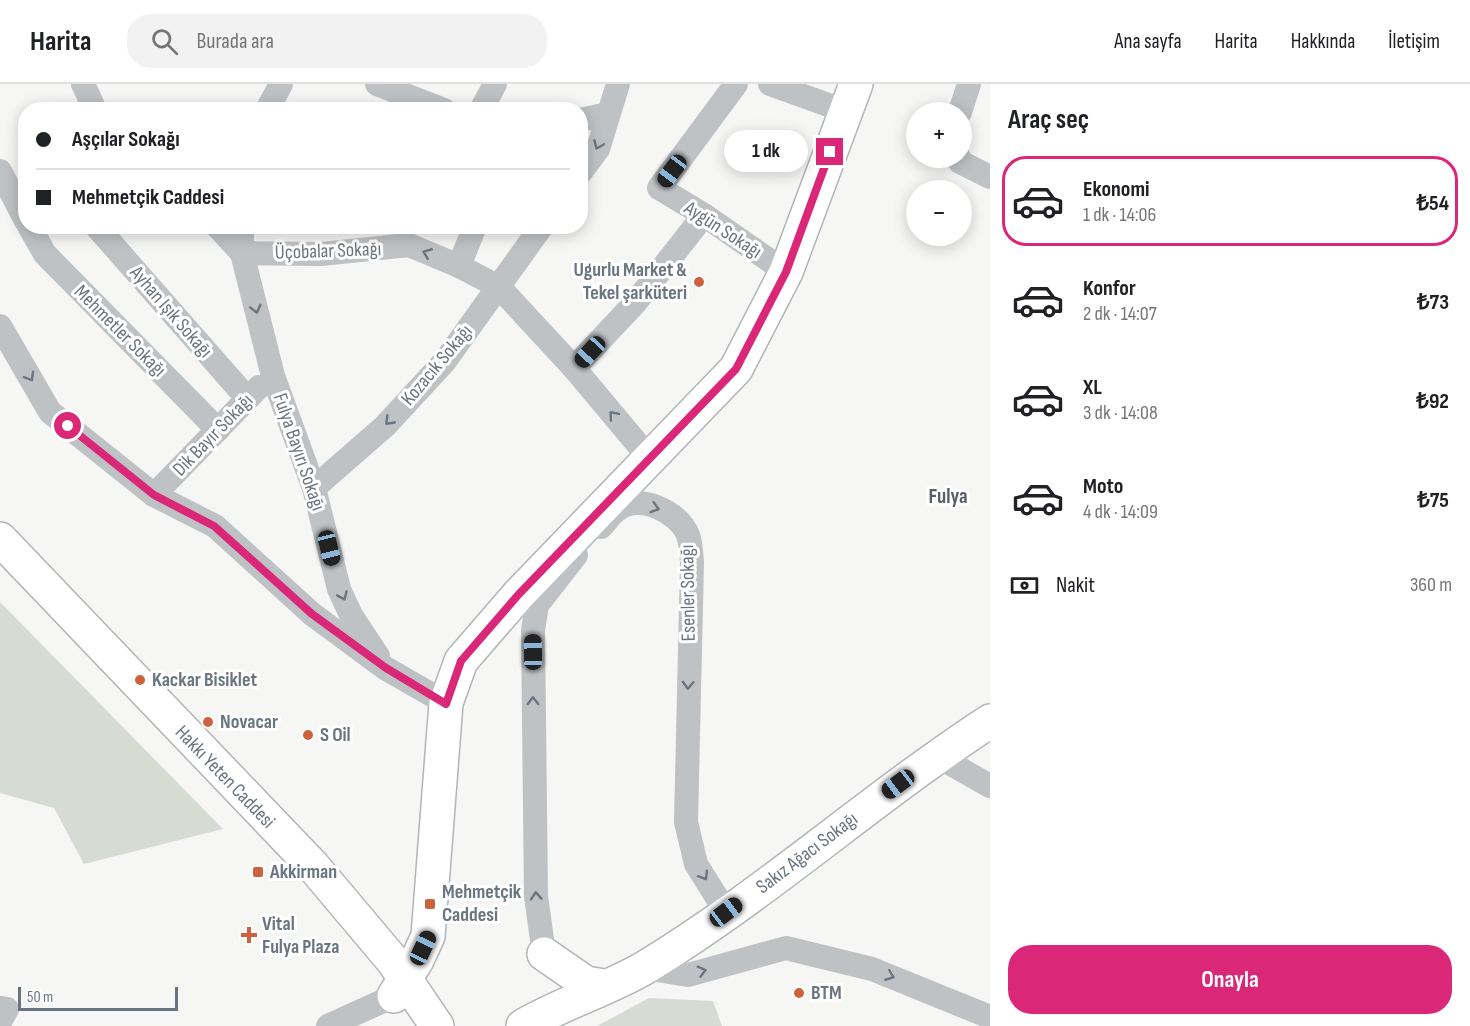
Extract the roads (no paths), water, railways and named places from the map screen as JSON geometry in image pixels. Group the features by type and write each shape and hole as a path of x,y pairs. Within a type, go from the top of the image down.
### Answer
{"street":[{"path":"271,102 281,84"},
{"path":"377,84 423,102"},
{"path":"485,102 495,84"},
{"path":"588,162 598,149 618,84"},
{"name":"Aygün Sokağı","path":"736,84 659,188 704,215 786,272"},
{"path":"328,1026 398,979 438,799 446,704 461,661 528,599 651,460 736,369 786,272 850,98 770,84"},
{"path":"963,102 969,84"},
{"path":"85,85 92,102"},
{"path":"588,118 608,114"},
{"path":"972,168 990,177"},
{"path":"0,171 18,206"},
{"path":"574,368 635,303 704,215"},
{"name":"Mehmetler Sokağı","path":"34,234 45,254 218,430"},
{"name":"Ayhan Işık Sokağı","path":"103,234 246,398"},
{"path":"224,234 242,253"},
{"name":"Fulya Bayırı Sokağı","path":"242,234 242,253 273,376 314,488 339,589 351,615 386,668"},
{"path":"459,266 472,234"},
{"name":"Kozacık Sokağı","path":"314,488 385,426 444,361 536,234"},
{"name":"Üçobalar Sokağı","path":"242,253 321,254 409,245 499,286 574,368 651,460"},
{"path":"0,326 50,412 154,495 214,526 312,614 386,668 446,704"},
{"name":"Dik Bayır Sokağı","path":"154,495 246,398 273,376"},
{"name":"Esenler Sokağı","path":"544,954 536,896 533,630 528,599 561,572 618,508 638,504 658,506 676,518 688,534 692,562 686,822 696,864 726,912"},
{"name":"Hakkı Yeten Caddesi","path":"0,539 313,866 398,979 437,1026"},
{"name":"Hakkı Yeten Caddesi","path":"0,562 131,707 284,866 398,979 413,1026"},
{"name":"Sakız Ağacı Sokağı","path":"530,1022 644,968 726,912 937,756 990,721"},
{"path":"937,756 990,786"},
{"path":"644,968 688,975 786,948 872,969 990,1017"},
{"path":"544,954 586,983 604,986"},
{"path":"530,1022 544,985 544,954"},
{"path":"0,1008 7,1010 0,1022"}],"place":[{"name":"Ugurlu Market & Tekel şarküteri","path":"699,282"},
{"name":"Kackar Bisiklet","path":"140,680"},
{"name":"Novacar","path":"208,722"},
{"name":"S Oil","path":"308,735"},
{"name":"Akkirman","path":"258,872"},
{"name":"Mehmetçik Caddesi","path":"430,904"},
{"name":"Vital Fulya Plaza","path":"249,935"},
{"name":"BTM","path":"799,993"}],"district":[{"name":"Fulya","path":"948,496"}]}
